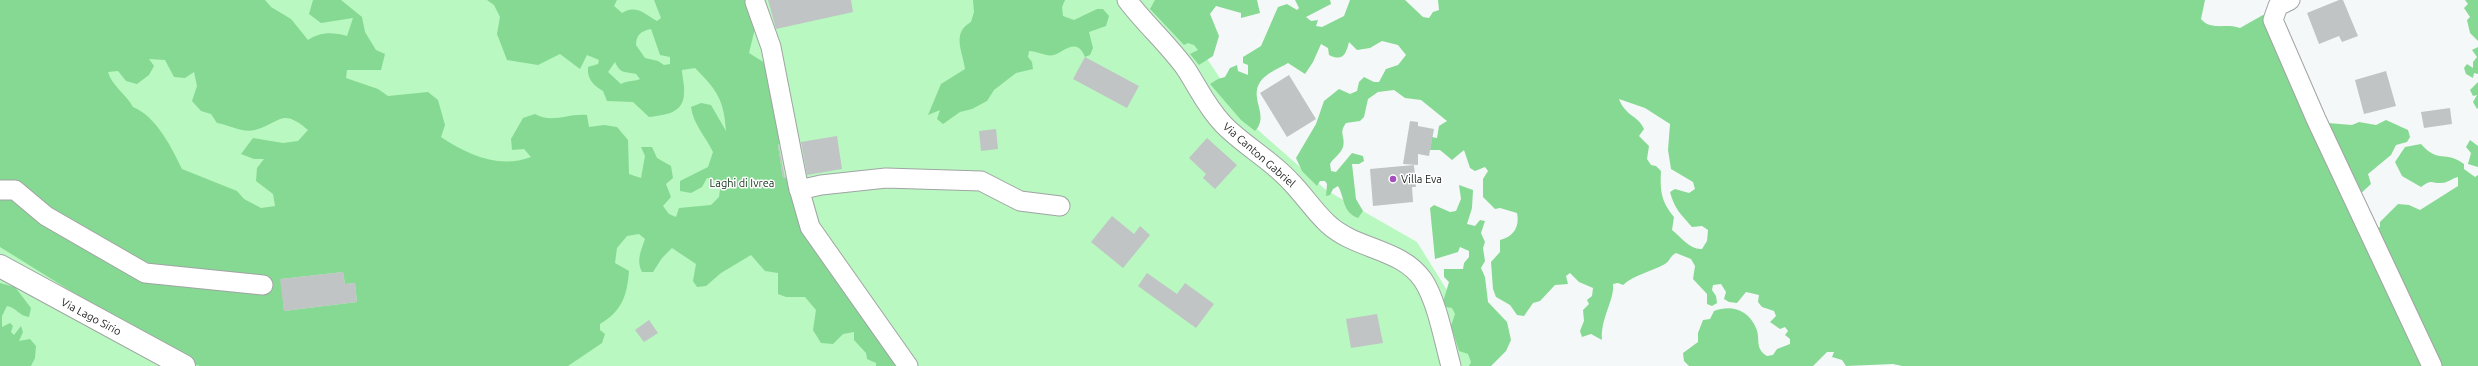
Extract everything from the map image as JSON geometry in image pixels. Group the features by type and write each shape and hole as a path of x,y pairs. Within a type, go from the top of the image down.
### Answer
{"main road":[{"name":"Via Lago Sirio","path":"0,266 184,366"}],"street":[{"name":"Via Canton Gabriel","path":"1127,0 1185,69 1206,106 1224,126 1289,179 1327,223 1354,242 1372,247 1406,263 1416,271 1423,280 1431,298 1451,366"},
{"path":"2290,0 2278,6 2274,13 2273,20 2316,119 2432,366"},
{"path":"755,2 771,47 799,190 810,227 908,366"},
{"path":"799,190 821,185 886,178 981,181 1020,201 1060,206"},
{"path":"0,190 15,190 46,216 145,273 263,285"}],"green space":[{"name":"Laghi di Ivrea","path":"0,0 1172,0 1192,36 1249,122 1326,190 1417,242 1470,327 1484,366 0,366"},
{"path":"0,0 265,0 271,7 291,19 308,40 322,34 347,36 353,18 321,23 309,14 313,0 341,0 362,17 365,32 376,50 385,54 381,70 347,70 346,78 378,89 388,96 428,92 438,100 445,125 441,137 451,144 473,154 496,161 519,160 531,157 524,149 512,150 511,139 523,118 535,114 548,118 587,115 589,127 604,125 617,127 628,140 629,174 641,178 645,156 641,147 652,147 657,158 671,166 673,178 666,184 671,197 663,206 669,214 676,217 679,208 711,205 719,197 721,182 707,178 702,187 691,193 680,191 680,181 708,167 713,152 694,119 691,107 701,103 711,105 726,131 721,103 714,89 709,83 695,68 682,70 684,90 681,105 677,109 667,114 649,117 633,102 607,101 603,91 594,84 590,78 588,71 588,67 598,64 599,60 587,55 580,69 560,54 538,65 507,60 497,34 500,17 494,5 487,0 617,0 614,6 622,13 632,9 640,11 657,21 661,18 654,0 745,0 747,9 757,20 749,53 765,63 781,138 778,146 783,178 790,177 904,366 876,366 876,363 867,359 866,353 854,340 854,332 843,334 833,344 821,343 813,330 816,310 805,297 786,297 778,294 778,273 765,271 751,255 721,273 706,286 697,287 693,281 696,264 672,248 662,258 653,272 642,272 639,259 645,239 639,234 627,236 617,248 615,263 629,271 627,288 622,302 614,314 600,324 600,330 605,334 602,343 568,366 200,366 185,362 0,247","holes":["651,29 660,55 670,57 670,64 664,65 658,61 645,58 636,45 638,36","149,59 165,60 174,77 185,78 194,72 197,86 192,101 201,111 211,114 217,123 250,131 286,118 292,119 308,130 298,141 283,143 253,138 241,154 254,159 264,159 257,168 256,181 273,194 275,206 261,208 244,199 237,191 182,169 156,125 141,111 133,107 113,82 108,72 118,71 126,81 137,84 149,75 154,66","615,62 621,71 636,74 640,79 621,84 608,72","343,272 345,284 355,283 357,302 284,311 281,279"]},
{"path":"973,0 1065,0 1062,7 1063,16 1074,20 1097,9 1103,9 1109,16 1106,26 1089,32 1093,48 1090,55 1085,57 1082,51 1075,47 1071,47 1054,55 1045,55 1029,51 1028,57 1032,62 1033,69 1016,73 994,90 987,101 972,109 960,112 943,124 937,119 940,110 928,115 941,84 965,69 960,37 965,26 971,22 974,12"},
{"path":"1155,0 1257,0 1260,13 1241,18 1241,13 1216,6 1210,14 1219,36 1213,56 1199,65 1190,54 1198,50 1194,45 1188,43 1184,45 1150,9"},
{"path":"1295,0 1330,0 1331,4 1306,17 1311,21 1318,20 1316,26 1322,27 1344,16 1350,0 1405,0 1423,17 1429,18 1433,12 1439,10 1438,0 2205,0 2201,19 2209,25 2240,28 2263,15 2267,16 2328,123 2352,125 2359,122 2376,125 2386,120 2408,130 2410,137 2407,142 2396,145 2391,155 2368,174 2371,184 2358,196 2376,228 2380,227 2380,222 2398,204 2409,205 2420,210 2458,186 2458,177 2444,183 2430,182 2421,187 2402,176 2395,162 2405,147 2421,144 2432,154 2458,160 2464,164 2464,169 2475,177 2478,175 2478,366 1902,366 1893,364 1846,366 1842,360 1832,357 1834,352 1827,352 1813,366 1689,366 1684,361 1683,353 1698,342 1698,333 1703,320 1710,319 1714,311 1720,309 1727,308 1739,310 1749,317 1756,328 1760,350 1767,356 1773,355 1777,349 1790,344 1790,339 1785,335 1788,331 1785,327 1780,329 1770,322 1776,316 1774,311 1762,307 1758,302 1759,295 1746,292 1737,303 1729,302 1724,299 1726,292 1721,284 1713,285 1712,290 1716,296 1717,303 1712,306 1707,304 1707,294 1693,279 1695,266 1691,259 1676,253 1660,267 1633,278 1623,285 1618,283 1613,284 1612,296 1603,324 1602,340 1591,334 1582,337 1580,331 1584,321 1583,310 1589,304 1587,300 1592,296 1593,288 1579,282 1570,273 1566,276 1568,284 1555,285 1540,301 1533,303 1524,316 1517,315 1510,305 1496,297 1493,289 1491,262 1500,252 1500,240 1505,239 1514,231 1518,218 1517,213 1500,208 1495,209 1483,197 1483,179 1488,171 1485,167 1475,171 1470,168 1464,150 1452,160 1440,150 1430,150 1432,137 1437,138 1439,126 1447,121 1421,100 1405,98 1394,90 1378,92 1368,99 1364,117 1360,121 1346,123 1342,133 1344,140 1343,147 1330,164 1331,171 1336,172 1352,153 1363,156 1364,161 1359,164 1352,164 1356,199 1363,211 1358,218 1346,208 1338,186 1333,189 1330,195 1326,196 1327,184 1325,181 1320,181 1317,186 1302,171 1296,158 1316,124 1324,101 1339,89 1350,94 1357,91 1359,82 1364,77 1374,82 1379,82 1386,69 1398,65 1406,55 1398,45 1382,41 1370,48 1357,50 1349,42 1347,50 1343,56 1338,58 1329,55 1328,48 1321,44 1313,62 1305,74 1288,63 1273,71 1260,82 1257,88 1261,119 1255,131 1241,120 1210,84 1225,77 1230,68 1237,65 1238,71 1248,75 1248,65 1243,63 1243,57 1261,46 1278,7 1287,4 1297,10 1299,8","holes":["1619,99 1645,108 1670,124 1668,150 1671,169 1693,182 1695,189 1689,193 1675,189 1670,192 1676,208 1692,227 1702,226 1708,230 1707,241 1702,249 1698,249 1690,245 1672,230 1674,217 1666,206 1662,196 1661,171 1656,166 1651,165 1647,159 1649,146 1639,136 1644,129 1639,121 1628,113"]},
{"path":"2465,0 2478,0 2478,41 2470,33 2467,20 2470,17 2464,8 2468,4"},
{"path":"2478,47 2478,74 2474,73 2473,78 2466,74 2464,68 2467,64 2473,68 2473,62 2477,57 2472,50"},
{"path":"2478,82 2477,109 2473,102 2477,95 2473,96 2470,90"},
{"path":"2470,140 2478,146 2478,167 2468,164 2471,153 2466,147"},
{"path":"1459,185 1473,190 1472,208 1467,224 1475,226 1480,220 1485,221 1481,233 1485,242 1483,248 1485,261 1481,268 1485,277 1488,302 1507,322 1511,340 1506,351 1491,366 1469,366 1471,362 1468,354 1459,351 1451,326 1455,314 1452,308 1446,307 1443,302 1449,282 1444,277 1444,269 1463,269 1464,263 1469,257 1469,251 1460,247 1458,252 1435,259 1430,208 1434,205 1450,212 1456,211 1461,199"},
{"path":"0,283 15,287 31,308 29,317 7,306 2,316 2,327 10,323 13,326 11,332 14,335 21,326 23,332 19,341 30,339 36,346 35,358 31,366 0,366"}],"building":[{"path":"768,0 851,0 853,12 776,29"},
{"path":"2339,0 2343,0 2358,36 2342,42 2339,36 2319,44 2307,13"},
{"path":"1085,57 1139,86 1127,108 1073,79"},
{"path":"2386,71 2396,106 2364,114 2355,80"},
{"path":"1289,75 1316,119 1287,137 1260,93"},
{"path":"2450,108 2452,124 2424,128 2421,112"},
{"path":"1410,121 1418,122 1418,126 1434,129 1429,156 1418,154 1418,165 1403,164"},
{"path":"996,129 998,149 981,151 979,131"},
{"path":"837,136 842,169 807,175 801,142"},
{"path":"1207,138 1237,165 1215,189 1203,178 1206,174 1189,158"},
{"path":"779,146 785,178 783,178"},
{"name":"Villa Eva","path":"1414,165 1416,187 1412,187 1413,202 1373,206 1370,169"},
{"path":"1112,216 1134,234 1140,226 1150,235 1123,268 1091,242"},
{"path":"343,272 345,284 355,283 357,302 284,311 280,279"},
{"path":"1147,273 1177,294 1185,283 1214,304 1196,328 1138,286"},
{"path":"1377,314 1383,343 1351,348 1346,319"},
{"path":"649,320 658,333 644,342 635,330"}],"place":[{"name":"Villa Eva","path":"1393,179"}]}
